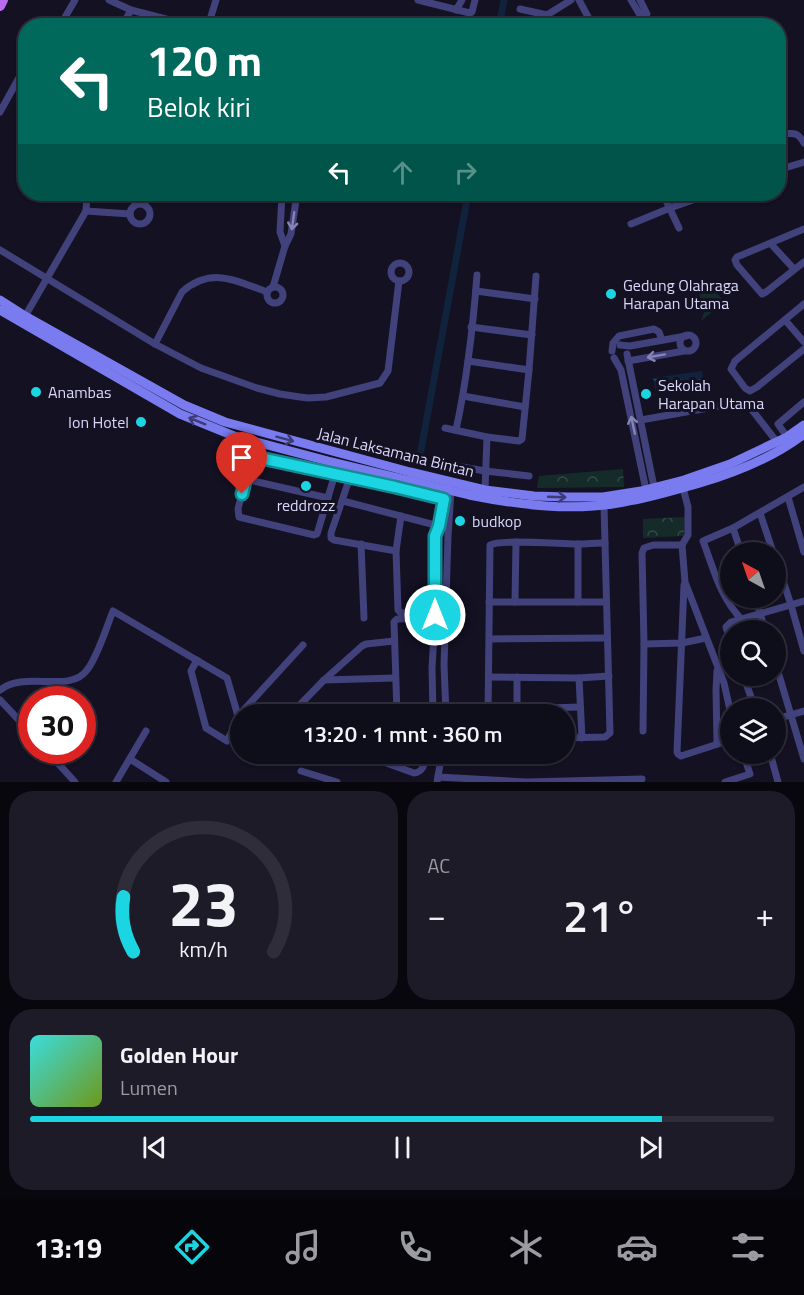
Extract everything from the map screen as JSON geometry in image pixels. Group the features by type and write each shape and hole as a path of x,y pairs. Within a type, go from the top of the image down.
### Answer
{"main road":[{"path":"0,6 3,0"},
{"name":"Jalan Laksamana Bintan","path":"0,300 23,319 180,414 234,436 396,482 447,494 539,506 569,507 625,502 683,488 784,448 803,438"},
{"name":"Jalan Laksamana Bintan","path":"0,310 23,319 184,405 225,422 485,490 534,496 603,497 650,488 732,468 804,425"}],"street":[{"path":"65,18 75,0"},
{"path":"109,0 131,10 162,18"},
{"path":"210,18 216,0"},
{"path":"418,0 470,14 475,0"},
{"path":"456,10 462,0"},
{"path":"546,18 570,0"},
{"path":"579,0 587,16"},
{"path":"631,0 640,15 645,16 647,14 640,0"},
{"path":"520,9 547,15"},
{"path":"126,18 131,10"},
{"path":"0,111 18,79"},
{"path":"786,133 796,133 804,143"},
{"path":"786,168 804,162"},
{"path":"23,319 86,211 87,201"},
{"path":"282,201 280,232 285,246"},
{"path":"155,344 183,292 189,286 202,280 222,277 270,290 291,234 296,201"},
{"path":"666,201 679,228"},
{"path":"631,224 690,201"},
{"path":"86,211 130,214"},
{"path":"802,232 737,257 735,262 762,294 804,262"},
{"path":"771,244 794,269"},
{"path":"0,250 155,344 201,368 280,394 308,398 326,397 372,386 380,383 386,376 399,281"},
{"path":"456,430 468,361 477,275"},
{"path":"445,428 488,437 520,441 522,439 536,276"},
{"path":"476,291 535,299"},
{"path":"804,304 735,361 732,371 750,391 804,349"},
{"path":"784,320 804,342"},
{"path":"471,327 532,335"},
{"path":"650,488 621,370 613,354 613,343 619,336 653,329 659,332 662,340"},
{"path":"684,351 680,341 686,336"},
{"path":"686,336 694,337 697,344 692,351 622,360 618,360 613,354 615,347 620,345 630,346 686,336"},
{"path":"620,345 625,348 628,358 641,420 650,488"},
{"path":"468,361 529,370"},
{"path":"463,396 525,407"},
{"path":"641,420 742,402 749,406 777,442"},
{"path":"787,437 778,424 804,402"},
{"path":"485,490 488,437"},
{"path":"255,442 237,509 239,517 317,534 335,474"},
{"path":"251,456 350,477 396,482"},
{"path":"440,463 529,476"},
{"path":"350,477 331,538 396,551"},
{"path":"245,479 327,498"},
{"path":"804,487 733,528 703,541 721,592 742,620 804,601"},
{"path":"683,488 688,507 688,535 682,545 685,582 677,752 681,756 720,743"},
{"path":"433,704 435,536 447,494"},
{"path":"446,704 444,665 447,494"},
{"path":"789,497 804,552"},
{"path":"342,501 439,526"},
{"path":"575,738 605,737 610,733 604,505"},
{"path":"760,513 770,542"},
{"path":"401,516 396,551 398,610 401,613 435,615"},
{"path":"733,528 738,542"},
{"path":"488,704 490,545 516,542 605,543"},
{"path":"514,602 516,542"},
{"path":"361,544 364,618"},
{"path":"578,544 579,602"},
{"path":"644,731 641,556 644,548 653,544 682,545"},
{"path":"685,582 724,683 727,698"},
{"path":"786,590 804,651"},
{"path":"489,602 606,602"},
{"path":"758,608 762,620"},
{"path":"0,690 10,684 28,680 65,681 81,677 92,661 113,611 227,678 236,704"},
{"path":"396,704 394,622 397,619 435,615"},
{"path":"490,639 607,638"},
{"path":"644,644 682,643 706,638"},
{"path":"301,704 324,680 366,644 394,641"},
{"path":"250,704 303,645"},
{"path":"197,660 190,671 206,728 227,741 230,735"},
{"path":"717,744 718,669"},
{"path":"489,677 609,676"},
{"path":"516,677 517,704"},
{"path":"324,680 395,678"},
{"path":"579,678 582,738"},
{"path":"782,686 804,759"},
{"path":"0,700 18,719"},
{"path":"575,707 580,707"},
{"path":"786,716 804,711"},
{"path":"116,782 146,731"},
{"path":"130,759 166,782"},
{"path":"59,764 75,782"},
{"path":"392,764 414,773 418,773 424,764"},
{"path":"440,764 438,779 528,782 642,779"},
{"path":"725,782 750,774 747,764"},
{"path":"773,764 778,782"},
{"path":"301,771 337,782"}],"green space":[{"path":"706,279 724,302 701,321 706,307 702,307 697,281"},
{"path":"623,469 624,487 537,488 539,476"},
{"path":"685,517 684,536 643,538 643,519"}],"water":[{"path":"702,371 704,385 656,392 653,378"}],"waterway":[{"path":"501,18 504,0"},
{"path":"419,461 467,201"}],"place":[{"name":"Gedung Olahraga Harapan Utama","path":"611,294"},
{"name":"Anambas","path":"36,392"},
{"name":"Sekolah Harapan Utama","path":"646,394"},
{"name":"Ion Hotel","path":"141,422"},
{"name":"reddrozz","path":"306,486"},
{"name":"budkop","path":"460,521"}],"route":[{"path":"242,494 251,456 444,499 435,536 435,615"}]}
